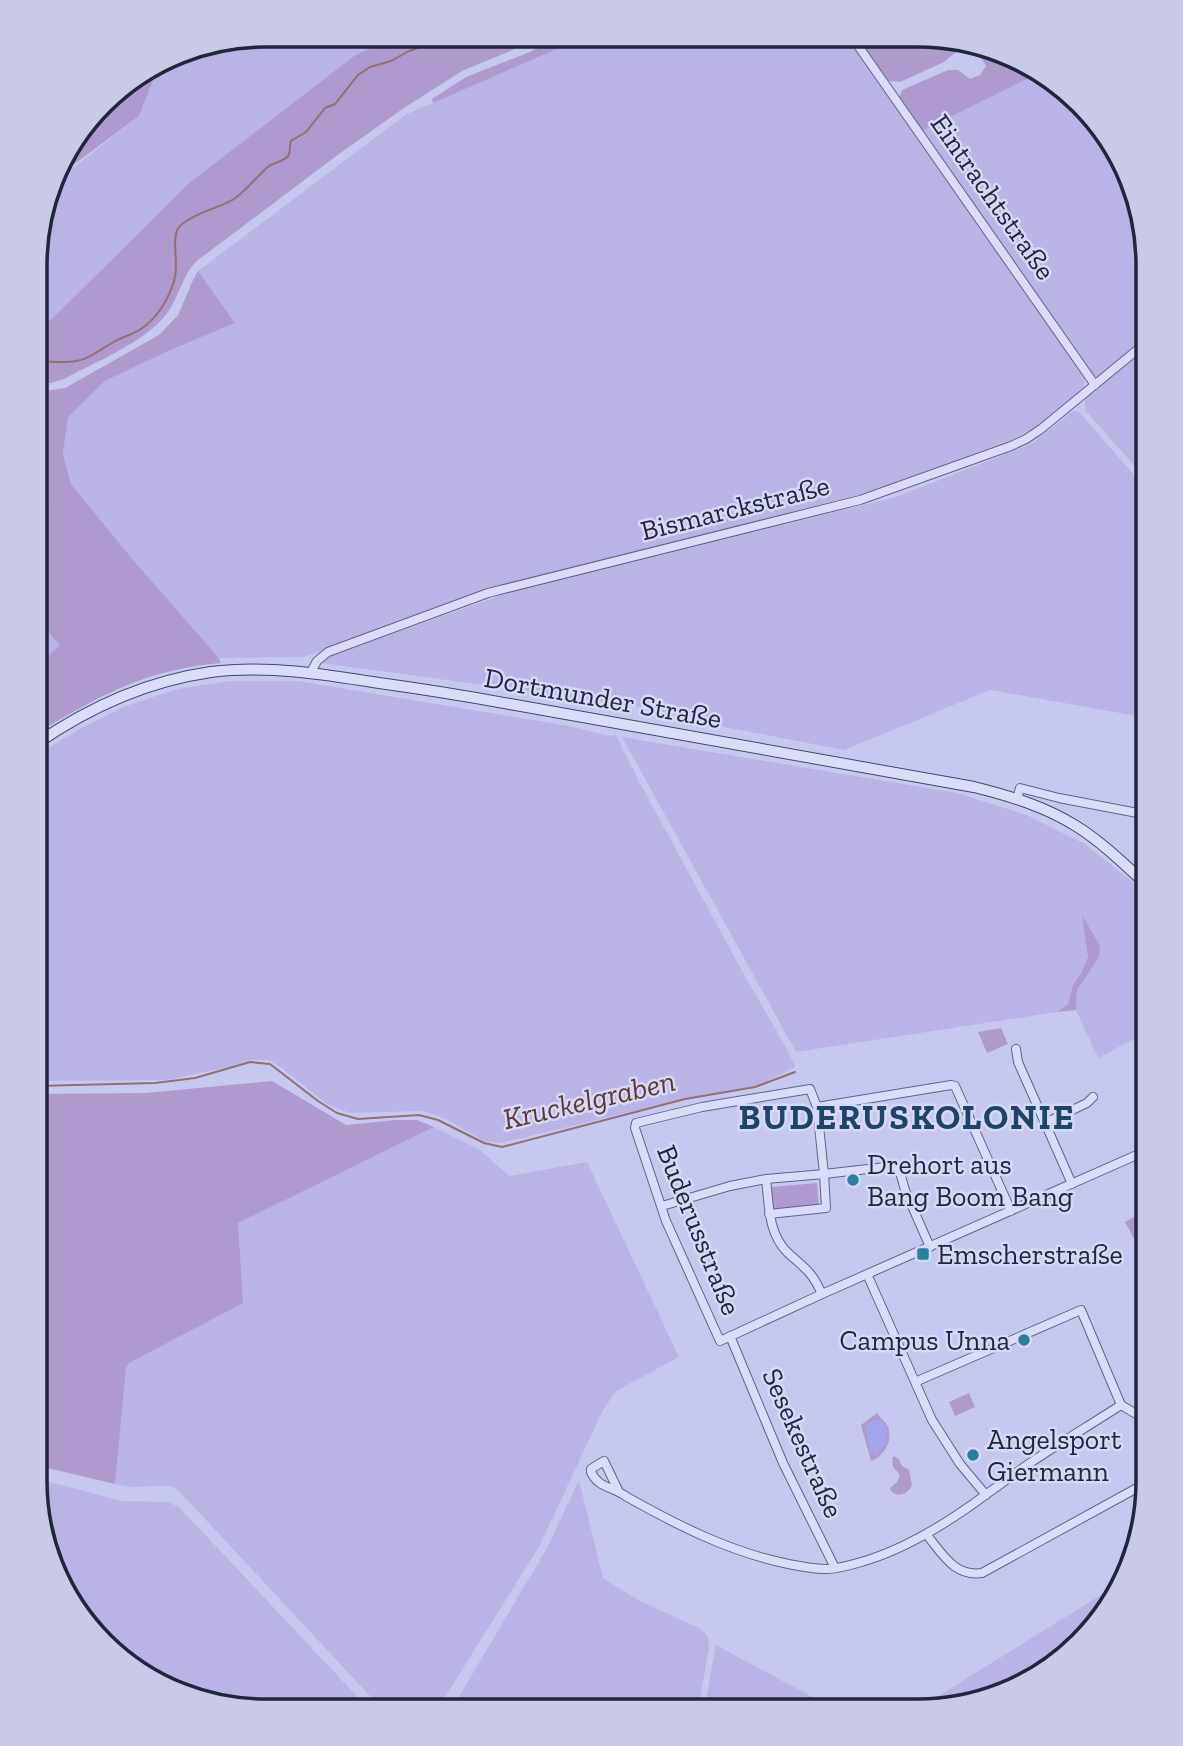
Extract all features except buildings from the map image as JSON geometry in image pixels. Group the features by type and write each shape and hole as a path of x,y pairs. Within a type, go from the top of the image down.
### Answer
{"main road":[{"name":"Dortmunder Straße","path":"49,735 115,699 174,678 254,670 311,672 468,697 974,787 1017,799 1052,813 1077,827 1136,875"}],"street":[{"name":"Eintrachtstraße","path":"859,47 1095,385"},
{"name":"Bismarckstraße","path":"311,672 317,661 328,652 488,593 860,500 1011,446 1041,429 1136,351"},
{"path":"1017,799 1020,789 1136,813"},
{"path":"1016,1049 1018,1062 1072,1184"},
{"path":"769,1214 826,1208 817,1107 951,1085 955,1086 1012,1211"},
{"name":"Buderusstraße","path":"817,1107 810,1089 702,1107 636,1123 635,1128 666,1221 720,1341 1135,1156"},
{"path":"1045,1123 1087,1103 1093,1097"},
{"path":"662,1206 766,1179 897,1167 930,1247"},
{"path":"766,1179 773,1227 782,1245 815,1277 822,1294"},
{"path":"867,1274 932,1420 960,1464 986,1495"},
{"path":"915,1382 1081,1310 1121,1405 1135,1414"},
{"name":"Sesekestraße","path":"730,1336 783,1463 835,1568"},
{"path":"618,1490 691,1531 734,1549 816,1569 853,1565 898,1549 926,1534 1121,1405"},
{"path":"926,1534 952,1565 962,1572 982,1573 1135,1489"}],"shaded area":[{"path":"854,47 1081,369 1085,380 1084,388 1038,425 1014,439 885,486 502,586 304,657 219,658 71,484 63,454 68,417 105,381 235,323 198,271 407,114 560,48"},
{"path":"863,47 918,47 957,51 944,62 900,82 888,81"},
{"path":"251,48 371,48 354,56 189,183 50,322 47,320 49,237 64,182 69,171 139,116 155,77 182,64 222,51"},
{"path":"371,48 518,48 462,71 401,110 198,260 192,266 165,316 145,335 64,379 47,383 47,319 50,321 189,183 354,56"},
{"path":"539,48 560,48 433,103 432,99 466,77"},
{"path":"981,57 1030,78 922,131 899,98 902,90 948,70 958,70 970,79 980,75 986,66"},
{"path":"155,77 139,116 71,166 101,121 121,101"},
{"path":"1030,78 1062,101 1082,121 1113,169 1132,222 1136,265 1136,347 1100,376 1090,373 922,131"},
{"path":"198,271 235,323 105,381 68,417 63,454 71,484 221,663 152,676 111,692 49,726 47,657 60,645 47,631 47,391 65,388 159,335 178,315"},
{"path":"1136,357 1136,467 1086,411 1084,398"},
{"path":"1073,411 1079,412 1136,477 1136,716 990,690 844,750 714,725 637,706 322,663 330,656 499,596 896,497 1031,444"},
{"path":"47,630 61,645 47,657"},
{"path":"230,681 298,681 569,726 609,736 616,735 795,1067 755,1087 685,1099 501,1143 484,1141 448,1120 424,1111 350,1113 327,1104 268,1060 250,1060 167,1080 47,1081 47,748 123,707 177,689"},
{"path":"622,737 957,793 1027,815 1083,843 1135,884 1135,1038 1098,1058 1076,1010 1077,990 1099,956 1083,918 1088,957 1073,985 1068,1004 1057,1012 796,1052"},
{"path":"1082,915 1100,946 1099,957 1077,990 1076,1010 1057,1012 1068,1004 1073,985 1088,957"},
{"path":"1001,1028 1008,1044 987,1053 978,1032"},
{"path":"272,1081 346,1125 417,1120 434,1127 238,1223 243,1303 126,1367 115,1484 47,1468 47,1094 146,1093"},
{"path":"434,1127 479,1149 509,1176 587,1162 679,1357 616,1391 603,1410 539,1547 444,1699 373,1699 179,1491 170,1486 131,1487 115,1484 126,1367 237,1223"},
{"path":"817,1183 819,1207 773,1211 771,1187"},
{"path":"1135,1217 1135,1241 1125,1222"},
{"path":"969,1393 975,1407 955,1416 949,1402"},
{"path":"877,1413 888,1427 889,1438 883,1452 871,1461 861,1425"},
{"path":"894,1456 909,1470 912,1485 908,1491 901,1494 893,1493 890,1488 900,1475 893,1467"},
{"path":"47,1481 122,1501 168,1502 179,1507 360,1699 265,1699 222,1695 169,1676 144,1662 121,1645 101,1625 84,1602 59,1551 51,1524"},
{"path":"578,1482 603,1578 640,1601 701,1629 708,1637 709,1648 700,1699 458,1699 547,1548"},
{"path":"1104,1593 1082,1625 1062,1645 1039,1662 988,1687 961,1695 936,1698"},
{"path":"716,1645 816,1699 706,1699"}],"sand":[{"path":"875,1419 883,1422 887,1429 885,1445 876,1455 870,1450 865,1428"}],"waterway":[{"path":"47,361 81,360 147,325 169,295 174,281 175,243 181,225 234,199 269,166 286,158 291,141 306,132 325,108 335,104 358,75 370,67 391,61 419,48"},
{"name":"Kruckelgraben","path":"47,1086 155,1083 195,1078 250,1062 270,1064 337,1113 358,1119 419,1115 438,1120 484,1143 502,1147 685,1099 755,1087 795,1072"}],"place":[{"name":"Drehort aus Bang Boom Bang","path":"853,1180"},
{"name":"Emscherstraße","path":"923,1254"},
{"name":"Campus Unna","path":"1024,1340"},
{"name":"Angelsport Giermann","path":"973,1455"}],"district":[{"name":"BUDERUSKOLONIE","path":"907,1117"}]}
